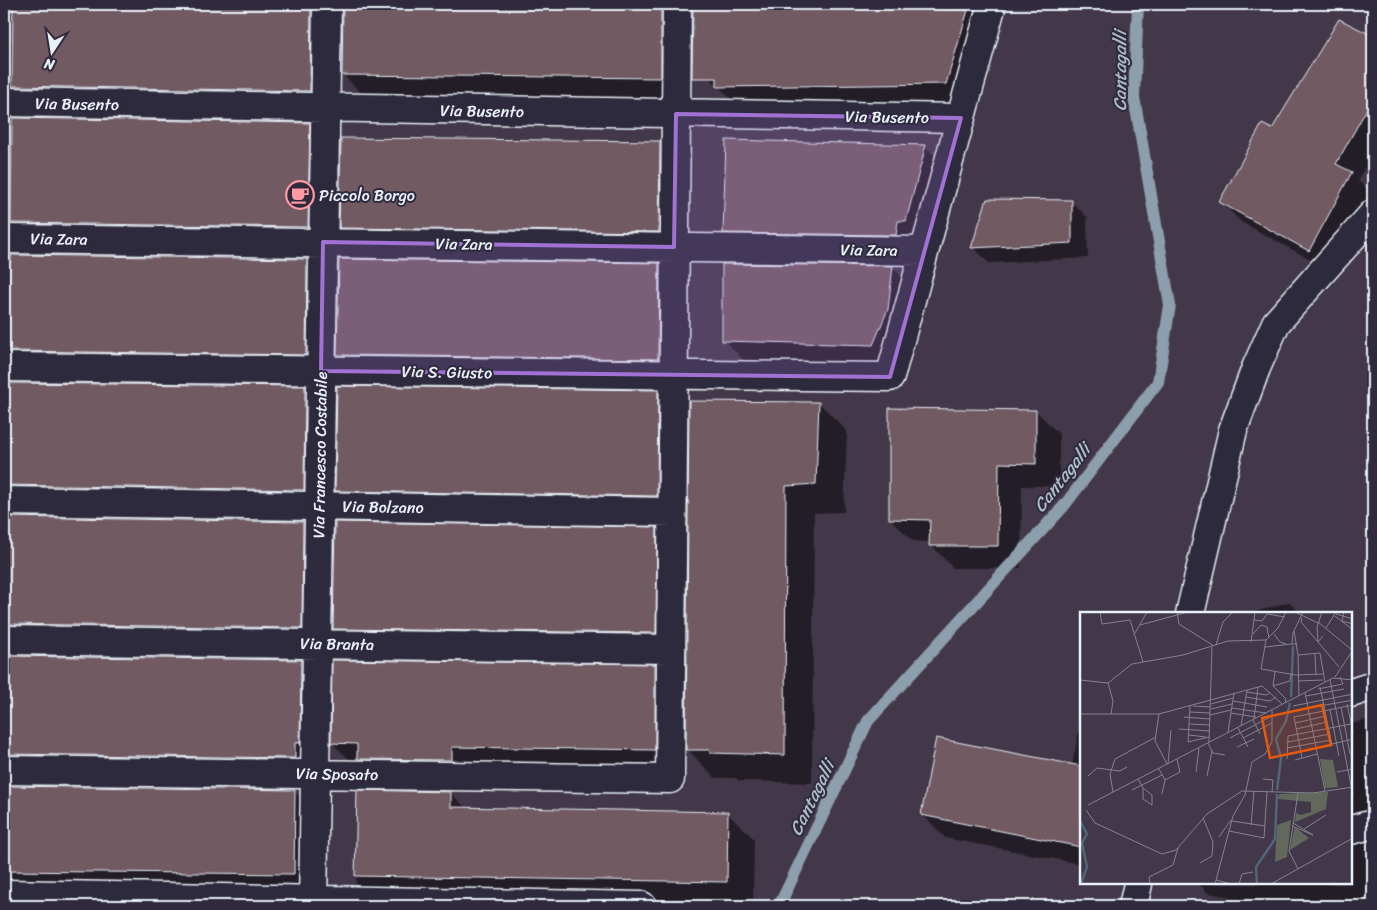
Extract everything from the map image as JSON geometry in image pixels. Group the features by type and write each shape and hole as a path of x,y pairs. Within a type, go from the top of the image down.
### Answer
{"street":[{"name":"Via Francesco Costabile","path":"313,903 327,4"},
{"path":"671,649 677,4"},
{"path":"924,251 992,4"},
{"name":"Via Busento","path":"4,102 960,118"},
{"path":"1190,612 1233,430 1256,368 1276,323 1373,214"},
{"name":"Via Zara","path":"4,238 924,251"},
{"name":"Via S. Giusto","path":"4,367 890,377 924,251"},
{"name":"Via Bolzano","path":"4,501 672,512"},
{"name":"Via Branta","path":"4,640 671,649"},
{"name":"Via Sposato","path":"4,770 670,779 671,649"},
{"path":"1352,693 1373,686"},
{"path":"1352,830 1373,824"},
{"path":"4,894 313,903 642,906"}],"highlighted area":[{"path":"676,114 961,118 890,377 321,371 323,242 674,247"}],"building":[{"path":"13,4 311,4 310,91 12,86"},
{"path":"343,4 661,4 661,78 342,75"},
{"path":"693,5 968,10 946,84 717,87 717,78 692,78"},
{"path":"1339,19 1373,36 1373,98 1336,164 1352,172 1309,251 1219,202 1262,124 1272,129"},
{"path":"12,118 310,123 308,227 11,223"},
{"path":"341,138 660,141 659,232 339,228"},
{"path":"726,140 926,145 906,221 898,221 896,235 723,233"},
{"path":"987,199 1072,200 1072,243 971,248"},
{"path":"11,255 307,259 306,355 8,351 8,262 11,262"},
{"path":"339,259 659,263 658,359 337,355"},
{"path":"722,264 893,266 888,309 873,345 722,341"},
{"path":"8,383 305,386 304,490 4,485 4,399 8,399"},
{"path":"337,386 658,390 657,496 335,491"},
{"path":"689,401 819,402 816,484 786,486 785,755 710,753 710,750 686,750"},
{"path":"889,408 1036,410 1036,464 999,463 998,546 929,546 930,520 889,519"},
{"path":"4,517 303,522 302,628 4,624"},
{"path":"335,522 657,527 656,633 333,629"},
{"path":"4,656 301,660 300,743 295,743 295,758 4,754"},
{"path":"332,660 655,664 655,750 452,747 452,760 357,759 357,744 331,743"},
{"path":"936,738 1080,766 1080,847 921,815"},
{"path":"4,786 295,790 294,874 4,871"},
{"path":"357,790 451,792 451,807 728,812 727,882 355,876"}],"waterway":[{"name":"Cantagalli","path":"779,906 868,721 1064,506 1158,382 1170,305 1134,97 1138,4"}],"place":[{"name":"Piccolo Borgo","path":"300,195"}]}
